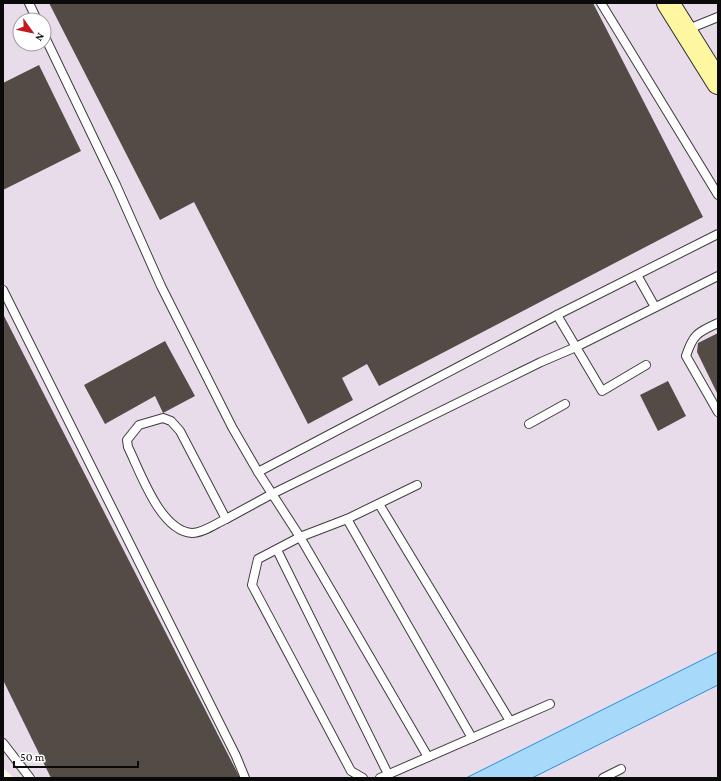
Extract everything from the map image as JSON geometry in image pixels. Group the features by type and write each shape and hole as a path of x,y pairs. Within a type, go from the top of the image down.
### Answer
{"street":[{"path":"668,3 718,83"}],"lane":[{"path":"601,3 718,195"},
{"path":"686,30 718,17"},
{"path":"52,52 116,185 161,286 232,427 258,472 300,537 428,757"},
{"path":"258,472 557,315 718,234"},
{"path":"637,275 655,307"},
{"path":"226,519 180,432 172,421 163,418 139,425 128,440 128,447 155,502 167,520 180,530 192,533 204,530 226,519 272,494 534,365 576,347 718,276"},
{"path":"3,290 232,749 245,778"},
{"path":"557,315 602,391 646,365"},
{"path":"718,323 698,332 691,341 686,356 718,412"},
{"path":"529,424 565,404"},
{"path":"363,778 351,771 252,585 258,559 300,537 347,519 417,485"},
{"path":"379,504 510,721"},
{"path":"347,519 472,738"},
{"path":"277,550 388,774"},
{"path":"380,778 550,704"},
{"path":"3,743 30,778"},
{"path":"603,778 621,769"}],"shaded area":[{"path":"3,3 718,3 718,778 14,778 3,768"}],"water":[{"path":"718,652 718,685 532,778 466,778"}],"building":[{"path":"49,3 593,3 703,217 379,386 367,364 342,378 353,400 308,424 194,202 160,220"},
{"path":"39,65 81,151 3,190 3,83"},
{"path":"3,314 240,778 51,778 3,680"},
{"path":"718,333 718,395 697,352 698,343"},
{"path":"165,341 195,396 163,413 155,396 105,424 84,385"},
{"path":"668,381 686,416 658,431 640,395"}]}
